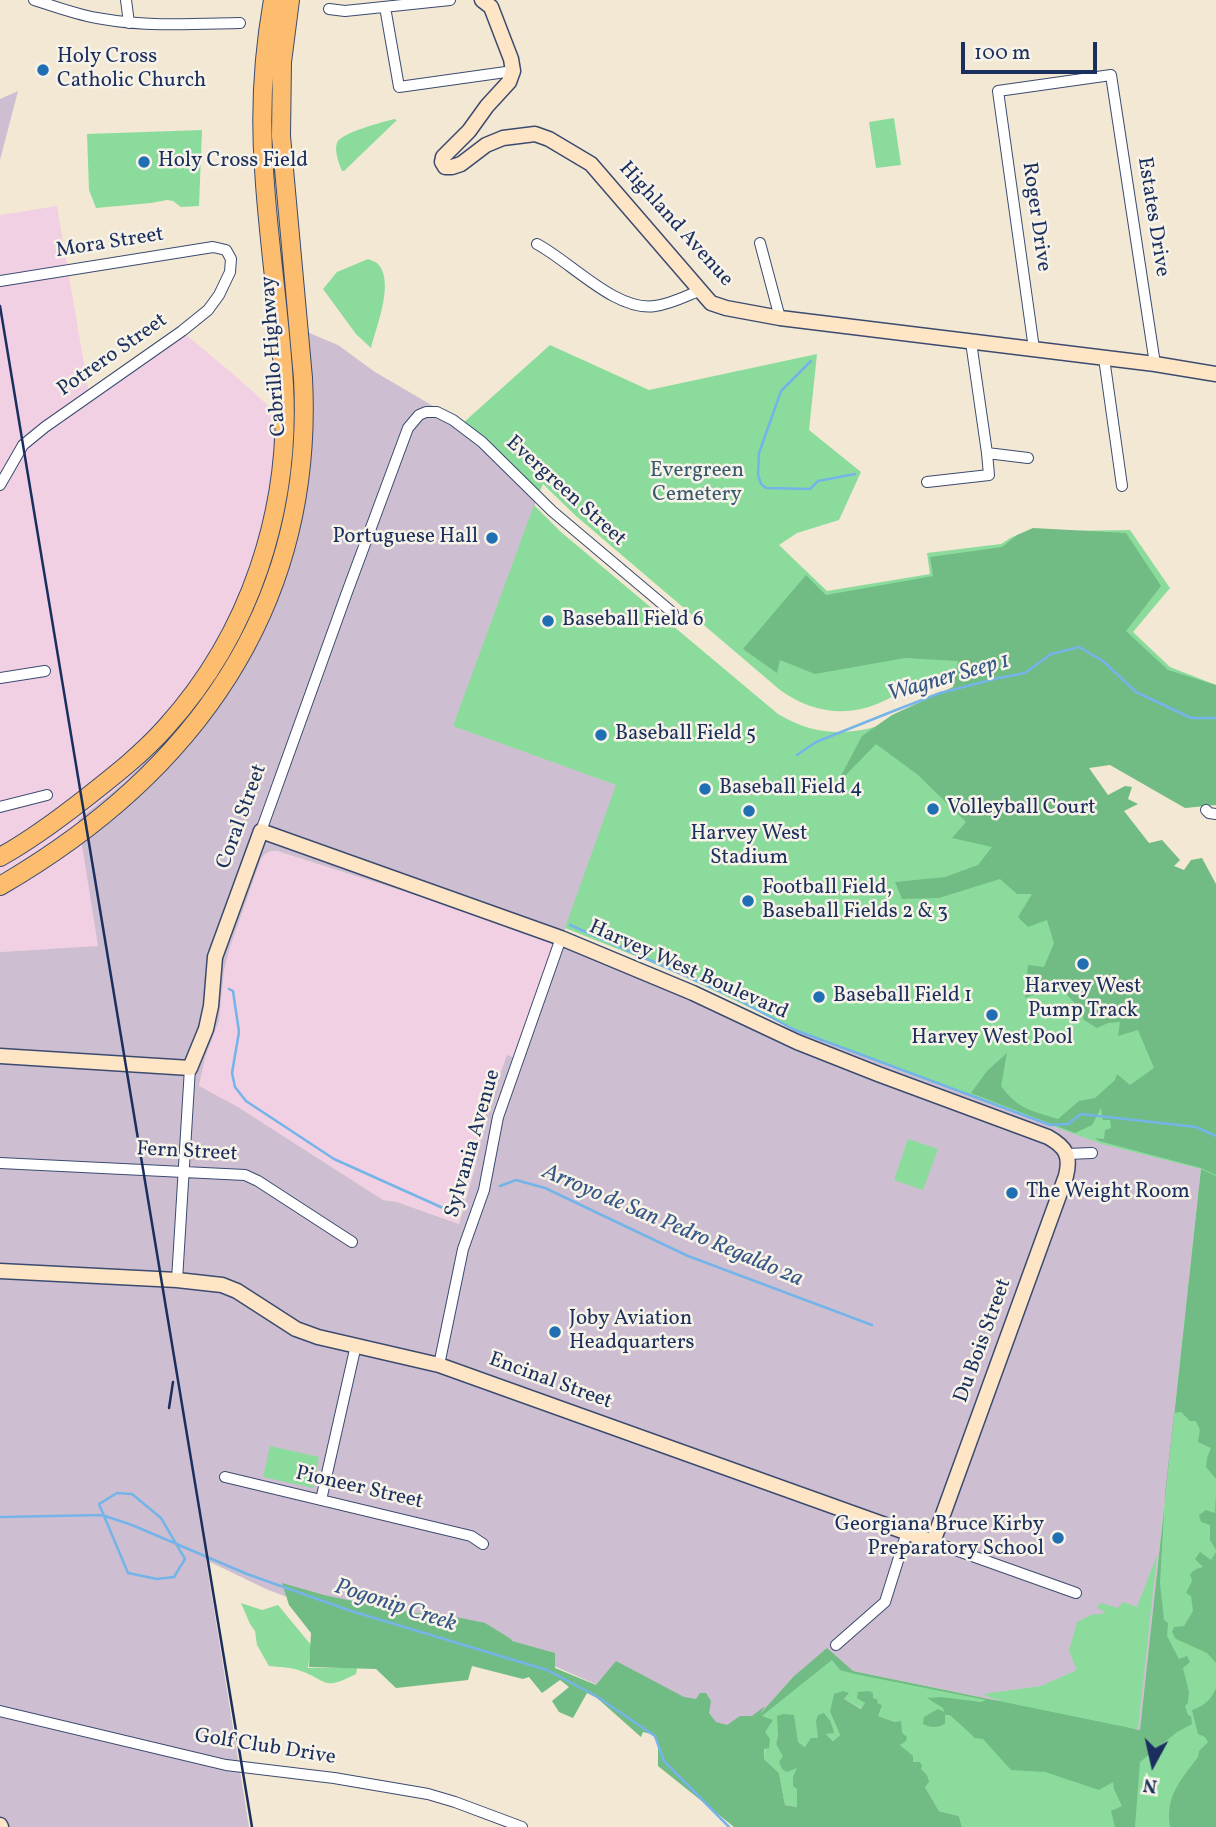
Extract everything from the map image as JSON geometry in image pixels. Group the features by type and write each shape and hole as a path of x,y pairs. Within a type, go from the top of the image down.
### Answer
{"highway":[{"name":"Cabrillo Highway","path":"0,857 75,806 122,769 165,729 190,698 223,648 241,614 263,559 277,501 285,423 284,383 262,148 264,68 273,0"},
{"name":"Cabrillo Highway","path":"0,886 58,850 97,820 190,729 246,647 278,574 298,498 305,419 280,124 282,62 290,0"}],"street":[{"path":"34,0 99,19 129,23 240,23"},
{"path":"125,0 129,23"},
{"path":"329,9 345,11 450,0"},
{"path":"385,7 399,87 513,71 511,58 491,7 482,0"},
{"name":"Highland Avenue","path":"513,71 509,82 469,131 443,157 445,167 461,164 486,145 503,138 535,134 549,139 591,164 711,303 780,318 1156,364 1216,374"},
{"name":"Roger Drive","path":"1034,349 998,91 1111,75"},
{"name":"Estates Drive","path":"1111,75 1156,364"},
{"path":"760,243 780,318"},
{"path":"537,244 604,291 637,306 668,304 701,290"},
{"name":"Mora Street","path":"0,281 213,247 226,250"},
{"name":"Potrero Street","path":"0,485 23,445 208,310 230,272 231,259 226,250"},
{"path":"927,482 989,475 971,342"},
{"path":"1104,358 1122,486"},
{"name":"Evergreen Street","path":"426,412 437,412 453,420 482,442 552,511 673,613"},
{"name":"Coral Street","path":"190,1068 211,1006 215,957 408,428 419,415 426,412"},
{"path":"987,453 1028,458"},
{"path":"0,678 45,671"},
{"path":"0,807 47,796"},
{"name":"Harvey West Boulevard","path":"261,831 561,939 693,993 820,1051 1048,1137 1059,1143 1067,1154"},
{"path":"248,866 269,845 278,842 296,843"},
{"name":"Sylvania Avenue","path":"439,1365 463,1249 484,1190 498,1117 561,939"},
{"path":"0,1056 190,1068 177,1280"},
{"path":"1067,1154 1092,1153"},
{"name":"Du Bois Street","path":"933,1542 1066,1176 1069,1165 1067,1154"},
{"name":"Fern Street","path":"0,1163 245,1175 352,1242"},
{"name":"Encinal Street","path":"0,1271 222,1284 296,1329 439,1365 1076,1593"},
{"path":"321,1500 356,1345"},
{"name":"Pioneer Street","path":"225,1477 471,1536 483,1544"},
{"path":"836,1645 885,1602 907,1532"},
{"name":"Golf Club Drive","path":"0,1711 226,1765 334,1778 428,1794 522,1827"}],"shaded area":[{"path":"18,91 0,160 0,99"},
{"path":"57,206 89,393 178,328 295,430 293,459 277,545 250,617 226,661 199,702 166,742 79,820 99,947 0,952 0,215"},
{"path":"288,324 338,345 375,372 469,427 538,496 454,726 617,785 561,941 902,1071 1201,1169 1140,1730 853,1671 793,1677 754,1721 729,1758 640,1704 480,1633 295,1600 206,1560 249,1827 0,1827 0,952 98,946 78,820 121,785 166,742 212,683 250,617 277,545 289,489 295,404","holes":["277,851 560,941 518,1059 507,1055 486,1114 459,1224 397,1202 383,1200 238,1107 199,1086 205,1058 219,1021 229,950 261,859 265,854"]},
{"path":"273,850 561,941 519,1059 507,1056 486,1114 459,1224 397,1202 383,1200 238,1107 199,1087 205,1058 219,1021 229,950 261,859"}],"green space":[{"path":"894,118 901,165 876,168 869,122"},
{"path":"397,120 342,171 336,149 340,139 362,128"},
{"name":"Holy Cross Field","path":"202,130 199,206 181,207 167,200 96,208 89,190 87,134"},
{"path":"368,259 378,264 385,282 383,305 371,348 356,334 323,289 337,272"},
{"name":"Evergreen Cemetery","path":"550,345 649,390 817,354 809,430 861,472 839,520 797,533 779,545 827,591 930,574 927,553 1001,544 1012,537 1036,529 1130,530 1170,588 1133,632 1170,667 1216,685 1059,757 1216,965 1216,1827 962,1827 959,1816 939,1811 925,1787 927,1775 912,1762 900,1745 902,1734 895,1722 878,1716 865,1703 862,1709 844,1699 849,1693 830,1712 840,1735 833,1741 825,1733 833,1733 831,1722 818,1738 805,1747 778,1716 776,1744 798,1767 797,1807 785,1805 779,1773 764,1759 765,1732 761,1716 832,1660 840,1670 988,1700 986,1701 1004,1699 994,1699 983,1694 1041,1686 1077,1670 1069,1651 1077,1622 1091,1615 1106,1613 1097,1607 1101,1603 1118,1608 1123,1602 1137,1607 1157,1555 1138,1728 1124,1730 1137,1758 1201,1169 1102,1144 901,1071 808,1035 668,969 565,928 616,785 453,726 534,505 561,532 778,714 802,726 848,732 870,728 960,692 956,672 924,681 883,702 852,711 827,710 803,703 780,690 576,516 543,484 538,496 463,423"},
{"path":"1033,528 1126,533 1161,586 1126,631 1168,670 1216,685 1216,805 1185,808 1110,765 1089,768 1108,795 1125,786 1132,787 1128,799 1138,804 1124,811 1149,843 1162,840 1180,860 1174,866 1184,870 1191,860 1202,858 1216,884 1216,1175 1201,1168 1099,1141 1095,1138 1104,1139 1105,1130 1111,1128 1110,1120 1103,1120 1101,1108 1092,1125 1075,1133 971,1093 987,1071 1007,1053 1001,1086 1007,1094 1032,1111 1058,1119 1079,1101 1095,1098 1115,1080 1117,1074 1130,1085 1154,1068 1138,1030 1118,1036 1120,1022 1097,1028 1084,1020 1078,1007 1062,989 1046,990 1025,998 1028,965 1044,967 1054,943 1047,920 1028,927 1018,917 1032,894 1017,894 1000,879 939,898 902,899 895,882 945,877 978,865 992,847 952,838 966,822 918,775 876,744 836,785 862,736 892,715 953,687 958,661 905,658 815,674 780,660 777,673 743,649 806,575 826,595 933,576 930,557 1002,547 1017,535"},
{"path":"908,1139 938,1149 923,1190 894,1180"},
{"path":"1201,1169 1216,1176 1216,1479 1206,1467 1211,1448 1198,1442 1200,1430 1196,1421 1190,1421 1181,1412 1174,1413"},
{"path":"270,1446 319,1457 313,1488 263,1477"},
{"path":"1216,1494 1216,1550 1210,1540 1210,1525 1201,1522 1199,1515 1206,1510 1215,1513"},
{"path":"1164,1506 1160,1583 1164,1620 1168,1623 1167,1636 1179,1659 1187,1656 1190,1662 1183,1668 1189,1692 1185,1706 1192,1724 1177,1732 1140,1762 1135,1827 1115,1827 1111,1811 1122,1806 1113,1782 1099,1790 1045,1772 1011,1770 983,1739 975,1738 950,1715 945,1715 945,1724 939,1726 923,1724 924,1717 938,1709 944,1712 943,1708 927,1698 981,1702 986,1700 855,1674 840,1670 832,1660 762,1716 773,1720 765,1732 770,1739 769,1748 764,1749 764,1759 779,1773 785,1805 797,1807 797,1789 793,1786 793,1777 797,1768 787,1772 779,1762 783,1756 776,1744 777,1716 794,1715 798,1742 805,1747 811,1738 818,1738 816,1721 818,1715 824,1713 831,1722 834,1733 826,1734 833,1741 840,1735 830,1712 834,1694 843,1691 849,1693 844,1699 861,1709 865,1703 857,1698 858,1692 869,1691 873,1693 873,1698 878,1700 877,1703 882,1705 878,1716 895,1722 901,1721 902,1733 907,1737 900,1745 913,1756 913,1762 920,1762 929,1782 925,1787 939,1811 959,1816 962,1827 734,1827 658,1766 658,1744 655,1735 643,1732 641,1737 597,1698 587,1693 573,1718 559,1712 552,1701 569,1687 560,1680 542,1693 529,1677 523,1679 472,1666 468,1680 396,1688 376,1669 309,1667 311,1633 289,1605 282,1583 362,1603 370,1595 389,1600 409,1613 441,1614 485,1623 512,1641 555,1653 555,1668 596,1685 616,1661 684,1697 696,1699 700,1693 706,1693 711,1701 709,1713 716,1722 727,1725 740,1716 752,1716 765,1706 760,1714 793,1677 827,1648 853,1671 1140,1730"},
{"path":"1200,1552 1211,1560 1216,1552 1216,1663 1207,1653 1176,1639 1172,1632 1174,1627 1184,1626 1193,1611 1191,1596 1186,1593 1192,1581 1190,1574 1203,1567 1195,1559"},
{"path":"241,1603 262,1610 278,1605 311,1645 308,1668 357,1668 356,1674 330,1683 295,1669 269,1666 257,1645 255,1631"},
{"path":"1216,1688 1216,1827 1170,1827 1172,1797 1198,1757 1199,1751 1208,1742 1198,1734 1192,1710 1207,1702"}],"waterway":[{"path":"811,361 781,391 759,453 758,475 761,484 766,488 810,489 818,481 855,474"},
{"name":"Wagner Seep 1","path":"797,755 816,742 940,693 1025,673 1051,654 1079,647 1103,661 1136,692 1191,718 1216,718"},
{"path":"570,925 731,996 795,1030 1050,1125 1068,1124 1081,1114 1196,1127 1216,1136"},
{"name":"Arroyo de San Pedro Regaldo 2a","path":"229,989 233,991 239,1032 232,1073 235,1087 246,1101 334,1159 443,1208 463,1200"},
{"name":"Arroyo de San Pedro Regaldo 2a","path":"500,1186 516,1180 545,1188 688,1256 872,1325"},
{"path":"117,1493 132,1494 161,1518 185,1559 174,1577 157,1579 128,1573 99,1504 117,1493"},
{"name":"Pogonip Creek","path":"0,1517 102,1515 247,1574 351,1611 547,1670 596,1696 655,1736 664,1761 729,1827"}],"railway":[{"path":"0,306 252,1827"},
{"path":"169,1408 173,1382"}],"place":[{"name":"Holy Cross Catholic Church","path":"43,70"},
{"name":"Holy Cross Field","path":"144,162"},
{"name":"Portuguese Hall","path":"492,538"},
{"name":"Baseball Field 6","path":"548,621"},
{"name":"Baseball Field 5","path":"601,735"},
{"name":"Baseball Field 4","path":"705,789"},
{"name":"Volleyball Court","path":"933,809"},
{"name":"Harvey West Stadium","path":"749,811"},
{"name":"Football Field, Baseball Fields 2 & 3","path":"748,901"},
{"name":"Harvey West Pump Track","path":"1083,964"},
{"name":"Baseball Field 1","path":"819,997"},
{"name":"Harvey West Pool","path":"992,1015"},
{"name":"The Weight Room","path":"1012,1193"},
{"name":"Joby Aviation Headquarters","path":"555,1332"},
{"name":"Georgiana Bruce Kirby Preparatory School","path":"1058,1538"}]}
